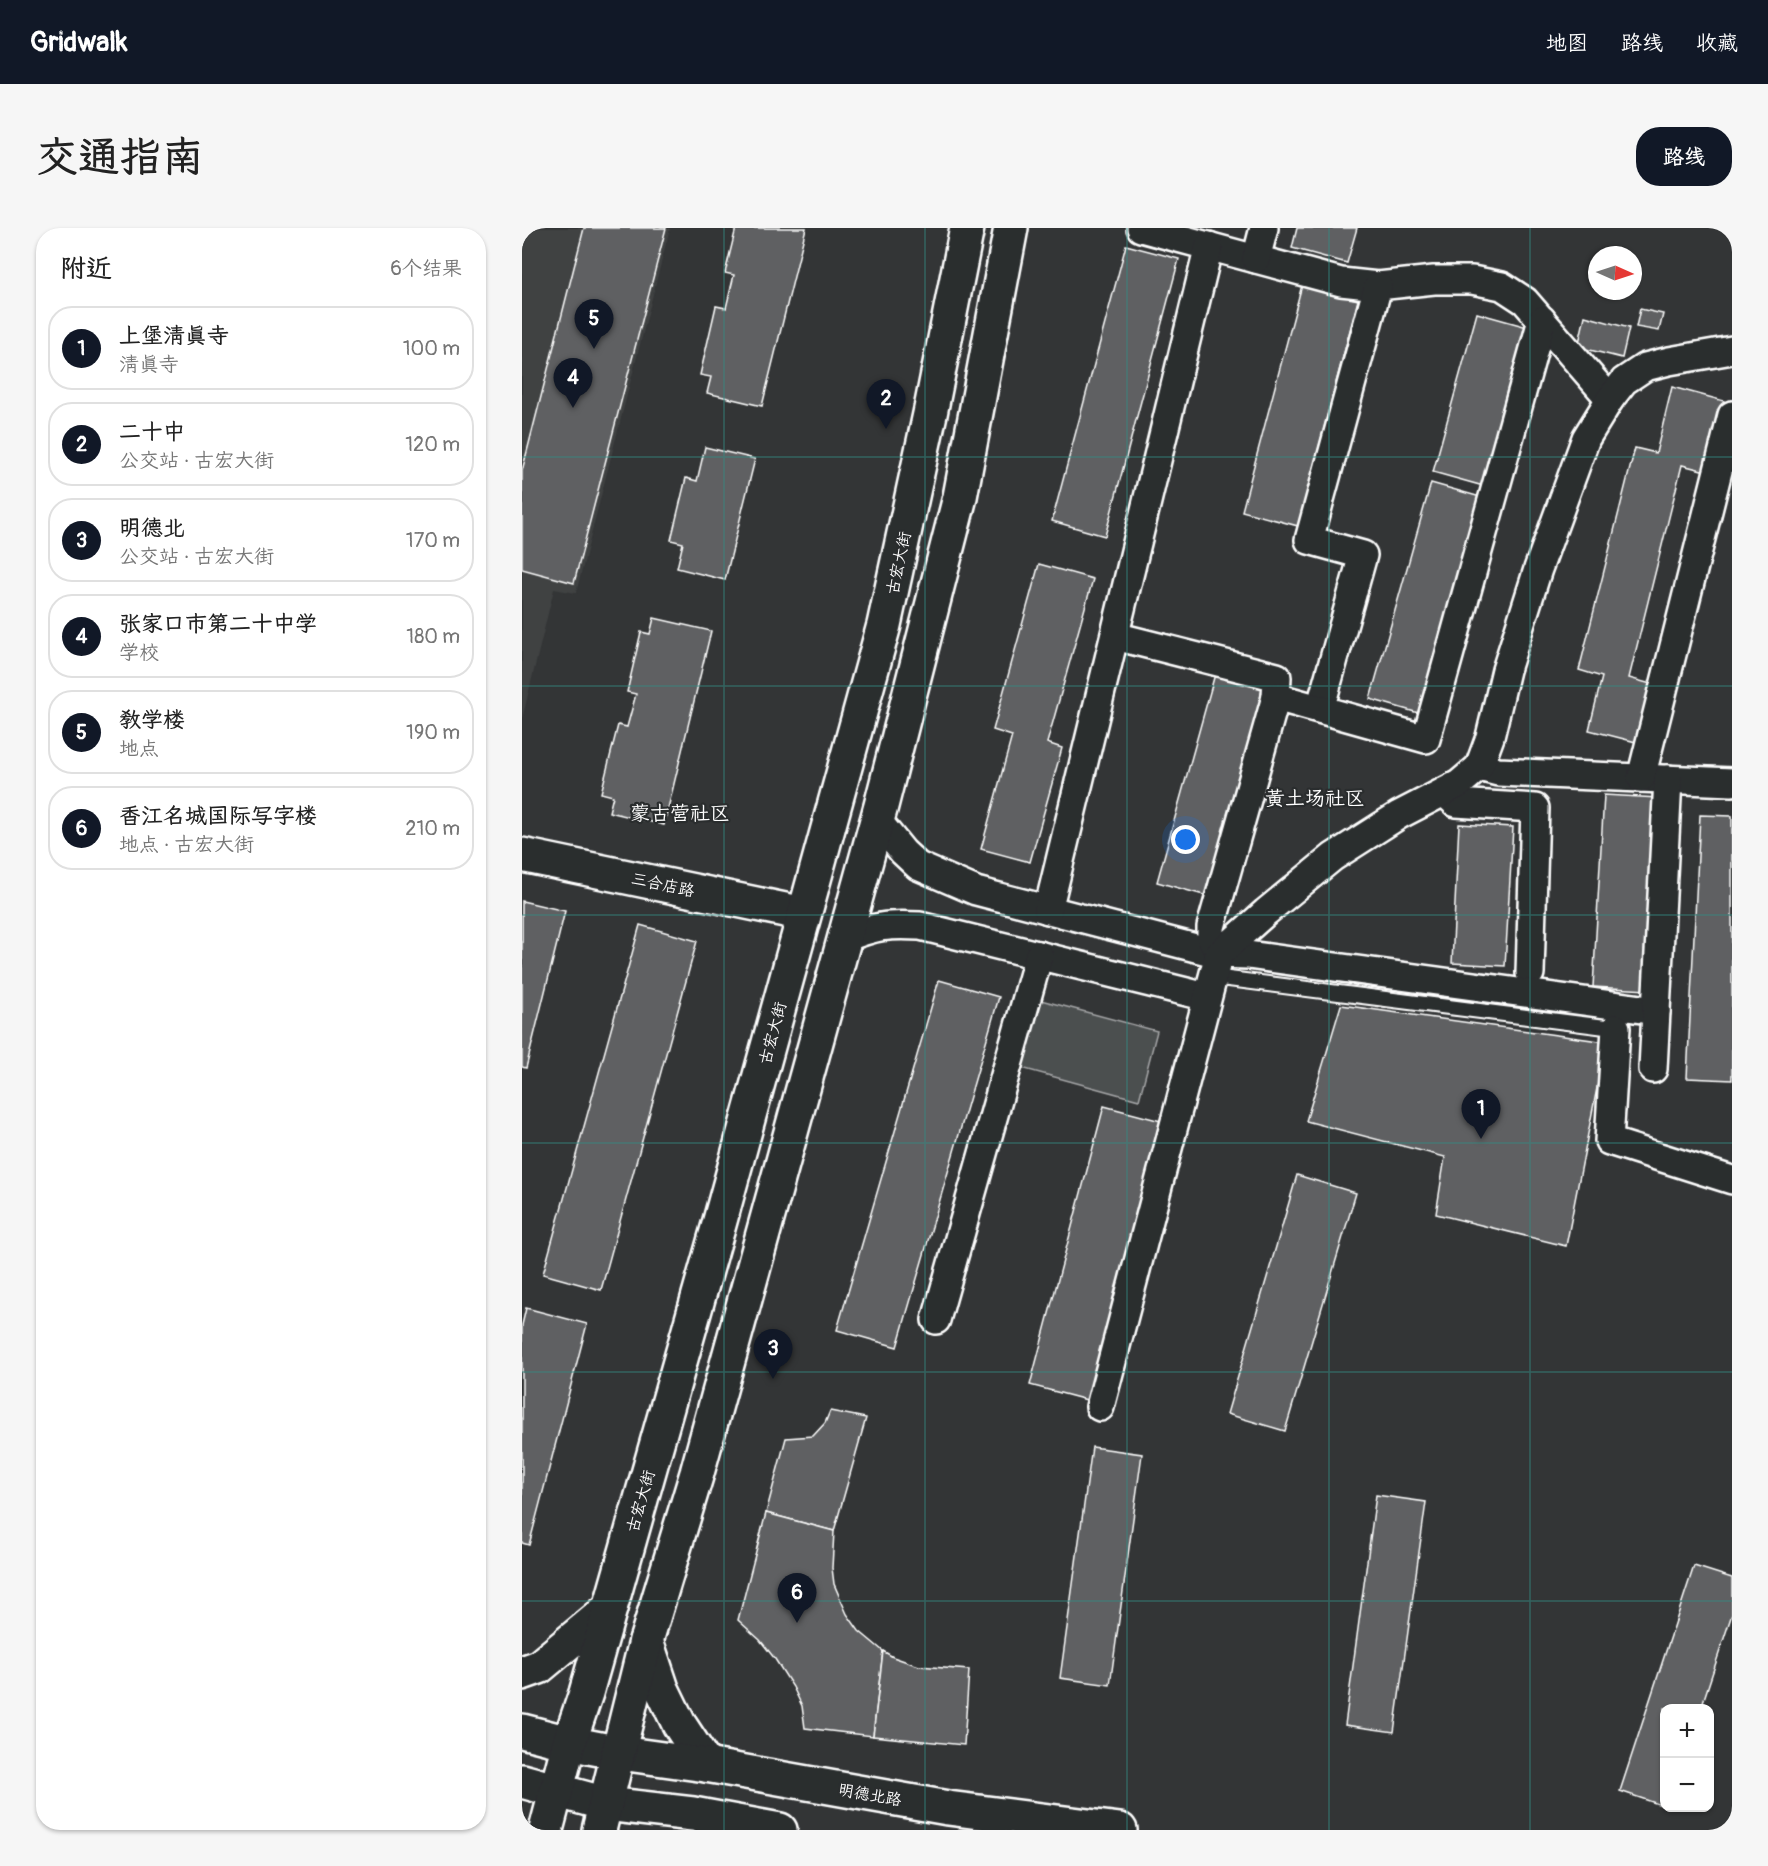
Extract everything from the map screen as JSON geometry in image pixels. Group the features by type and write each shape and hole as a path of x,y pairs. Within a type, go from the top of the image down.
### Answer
{"main road":[{"name":"古宏大街","path":"546,1830 749,1114 884,625 930,414 967,228"},
{"path":"603,1817 646,1641 697,1473 877,820 960,496 1011,228"},
{"name":"三合店路","path":"522,855 804,914"},
{"path":"749,1114 793,1125"},
{"path":"522,1673 539,1667 610,1608"},
{"path":"646,1641 662,1689 679,1724 706,1765"},
{"name":"明德北路","path":"522,1731 569,1743 706,1765 946,1819 1120,1830"},
{"path":"522,1780 558,1790 603,1817 780,1830"}],"street":[{"path":"1141,228 1203,239 1256,259 1341,282 1378,286 1434,280 1472,280 1502,286 1525,300 1610,399"},
{"path":"1256,259 1264,228"},
{"path":"1048,909 1115,636 1203,239"},
{"path":"1320,708 1363,555 1309,540 1378,286"},
{"path":"1275,697 1426,739 1542,320"},
{"path":"1213,976 1266,912 1333,857 1399,815 1459,784 1479,767 1490,737 1506,670 1542,558 1586,438 1624,381 1646,367 1732,350"},
{"path":"1641,778 1732,415"},
{"path":"1100,1407 1213,976 1211,927 1275,697 1276,677 1115,636"},
{"path":"1479,767 1498,772 1732,782"},
{"path":"1653,1069 1668,779"},
{"path":"1444,792 1456,803 1535,808 1530,973"},
{"path":"877,820 903,852 918,866 976,891 1048,909 1213,976"},
{"path":"845,938 891,924 920,926 1039,955 1213,976 1248,955 1656,1011"},
{"path":"936,1320 1039,955"},
{"path":"1621,1029 1609,1141 1732,1180"}],"lane":[{"path":"1213,976 1621,1029"}],"shaded area":[{"path":"522,228 670,228 576,593 554,589 522,719"},
{"path":"1037,999 1157,1031 1139,1100 1018,1067"}],"building":[{"path":"584,228 666,228 574,583 522,569 522,471"},
{"path":"736,228 806,228 762,406 707,393 711,377 700,375 716,306 726,308 734,275 725,273"},
{"path":"1297,228 1357,228 1347,263 1292,248"},
{"path":"1126,245 1179,259 1105,536 1052,521"},
{"path":"1302,285 1358,300 1298,526 1242,511"},
{"path":"1640,309 1663,314 1659,331 1636,327"},
{"path":"1477,313 1531,328 1487,487 1433,472"},
{"path":"1585,316 1629,328 1622,358 1578,347"},
{"path":"1672,387 1724,401 1706,471 1682,465 1629,678 1651,684 1636,742 1589,730 1602,677 1579,670 1635,448 1656,453"},
{"path":"705,447 755,459 725,580 677,568 683,543 671,540 686,478 697,481"},
{"path":"1431,483 1484,498 1422,714 1370,699"},
{"path":"1039,564 1093,579 1047,743 1062,748 1030,862 981,849 1012,736 993,730"},
{"path":"654,618 711,631 664,825 609,812 613,796 601,793 618,725 627,727 636,694 627,692 641,632 650,634"},
{"path":"1215,674 1269,689 1211,897 1157,882"},
{"path":"1604,795 1659,798 1648,990 1593,987"},
{"path":"1700,815 1732,816 1732,1080 1687,1078"},
{"path":"1459,824 1513,827 1505,966 1452,963"},
{"path":"522,901 565,911 526,1068 522,1067"},
{"path":"640,925 697,941 601,1290 543,1274"},
{"path":"939,980 999,997 897,1347 837,1330"},
{"path":"1341,1005 1606,1042 1566,1246 1436,1214 1445,1157 1306,1121"},
{"path":"1104,1106 1161,1121 1087,1400 1030,1385"},
{"path":"1297,1175 1356,1193 1285,1431 1227,1414"},
{"path":"526,1308 587,1324 529,1545 522,1543 522,1325"},
{"path":"830,1411 866,1418 834,1531 766,1513 786,1438 813,1436 825,1423"},
{"path":"1092,1447 1142,1454 1110,1685 1060,1678"},
{"path":"1376,1495 1426,1502 1394,1732 1345,1725"},
{"path":"766,1513 834,1531 832,1568 834,1584 847,1614 859,1631 883,1651 873,1736 805,1728 802,1706 793,1687 760,1640 738,1620"},
{"path":"1694,1566 1732,1578 1732,1614 1702,1704 1660,1704 1660,1805 1620,1791"},
{"path":"883,1651 919,1666 969,1670 964,1745 873,1736"}],"place":[{"name":"教学楼","path":"594,349"},
{"name":"张家口市第二十中学","path":"573,408"},
{"name":"二十中","path":"886,429"},
{"name":"上堡清真寺","path":"1481,1139"},
{"name":"明德北","path":"773,1379"},
{"name":"香江名城国际写字楼","path":"797,1623"}],"district":[{"name":"黄土场社区","path":"1315,798"},
{"name":"蒙古营社区","path":"680,813"}]}
